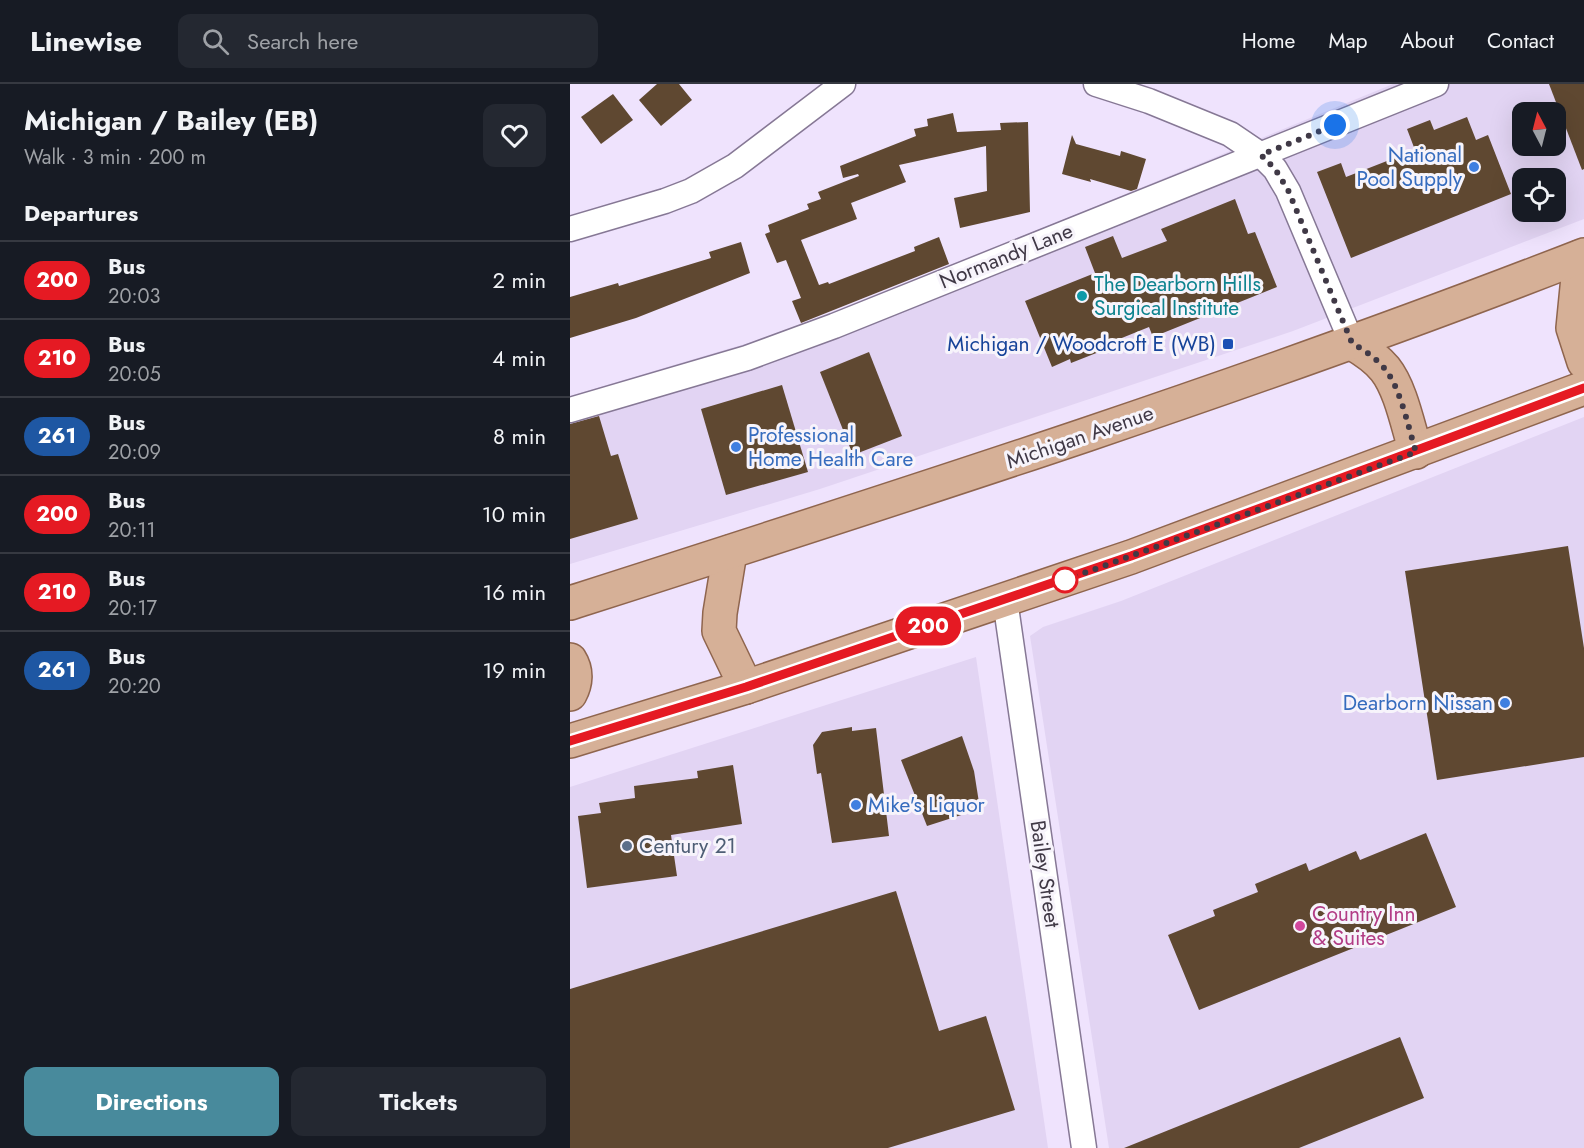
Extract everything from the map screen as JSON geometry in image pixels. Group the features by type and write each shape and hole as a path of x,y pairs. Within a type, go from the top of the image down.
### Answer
{"main road":[{"name":"Michigan Avenue","path":"570,603 1051,448 1352,343 1582,256"},
{"path":"1582,256 1573,328 1584,362"},
{"path":"1352,343 1371,354 1386,370 1396,389 1416,452"},
{"path":"570,741 746,687 1005,600 1416,452 1584,388"},
{"path":"730,552 719,631 746,687"},
{"path":"570,660 573,664 576,684 570,694"}],"street":[{"path":"1096,84 1149,101 1230,134 1261,155 1275,169 1288,190 1352,343"},
{"name":"Normandy Lane","path":"570,410 747,358 834,326 1436,84"},
{"path":"570,229 691,191 735,166 842,85"},
{"name":"Bailey Street","path":"1005,600 1084,1148"}],"shaded area":[{"path":"1393,84 1584,84 1584,219 1293,331 820,489 570,564 570,396 792,331"},
{"path":"1584,417 1584,1148 1109,1148 1030,636 1043,627 1121,601"},
{"path":"976,657 1048,1148 570,1148 570,787"}],"building":[{"path":"657,84 679,84 692,100 661,126 639,100"},
{"path":"1549,84 1584,84 1584,169 1582,170 1566,128 1566,102 1556,102"},
{"path":"613,94 633,120 601,144 581,117"},
{"path":"953,113 957,132 1001,130 1000,123 1028,122 1030,212 960,228 954,198 987,191 986,146 899,165 906,182 851,203 857,219 801,240 819,285 828,282 829,284 915,251 914,247 939,237 949,264 801,323 792,301 801,298 786,260 777,263 765,234 770,232 768,225 809,209 807,204 821,199 818,192 859,176 858,174 843,178 840,166 916,136 914,129 928,126 927,119"},
{"path":"1467,117 1476,140 1488,135 1511,194 1351,258 1317,172 1341,163 1346,177 1415,150 1407,129 1430,120 1434,130"},
{"path":"1072,135 1076,144 1120,156 1121,151 1146,159 1137,189 1131,191 1090,179 1091,182 1062,174"},
{"path":"1235,199 1248,234 1255,232 1277,287 1153,337 1149,327 1102,346 1104,350 1071,363 1070,359 1052,367 1025,301 1095,273 1085,247 1113,236 1122,258 1167,241 1161,229"},
{"path":"741,242 750,273 636,318 570,338 570,297 618,283 619,286 711,258 709,252"},
{"path":"869,352 902,436 853,455 820,372"},
{"path":"782,385 808,472 726,495 701,409"},
{"path":"599,416 611,456 618,454 638,519 570,539 570,424"},
{"name":"Dearborn Nissan","path":"1568,546 1584,648 1584,757 1437,780 1405,571"},
{"name":"Mike's Liquor","path":"852,727 852,731 876,728 889,836 832,843 821,773 817,774 813,745 822,732"},
{"path":"962,736 974,771 980,809 927,826 901,760"},
{"name":"Century 21","path":"733,765 742,824 671,835 677,876 587,888 578,816 601,813 599,803 635,798 634,786 698,778 697,771"},
{"name":"Country Inn & Suites","path":"1426,833 1456,907 1199,1010 1168,935 1215,916 1213,910 1258,892 1255,884 1306,863 1309,871 1356,851 1360,860"},
{"path":"896,891 939,1031 986,1016 1015,1110 888,1148 570,1148 570,989"},
{"path":"1400,1037 1424,1098 1299,1148 1124,1148"}],"bus line":[{"name":"200","path":"570,741 746,687 1065,580 1584,388"}],"place":[{"name":"National Pool Supply","path":"1474,167"},
{"name":"The Dearborn Hills Surgical Institute","path":"1082,296"},
{"name":"Michigan / Woodcroft E (WB)","path":"1228,344"},
{"name":"Professional Home Health Care","path":"736,447"},
{"name":"Dearborn Nissan","path":"1505,703"},
{"name":"Mike's Liquor","path":"856,805"},
{"name":"Century 21","path":"627,846"},
{"name":"Country Inn & Suites","path":"1300,926"}],"route":[{"path":"1065,580 1416,452 1396,389 1386,370 1371,354 1352,343 1288,190 1275,169 1261,155 1335,125"}]}
